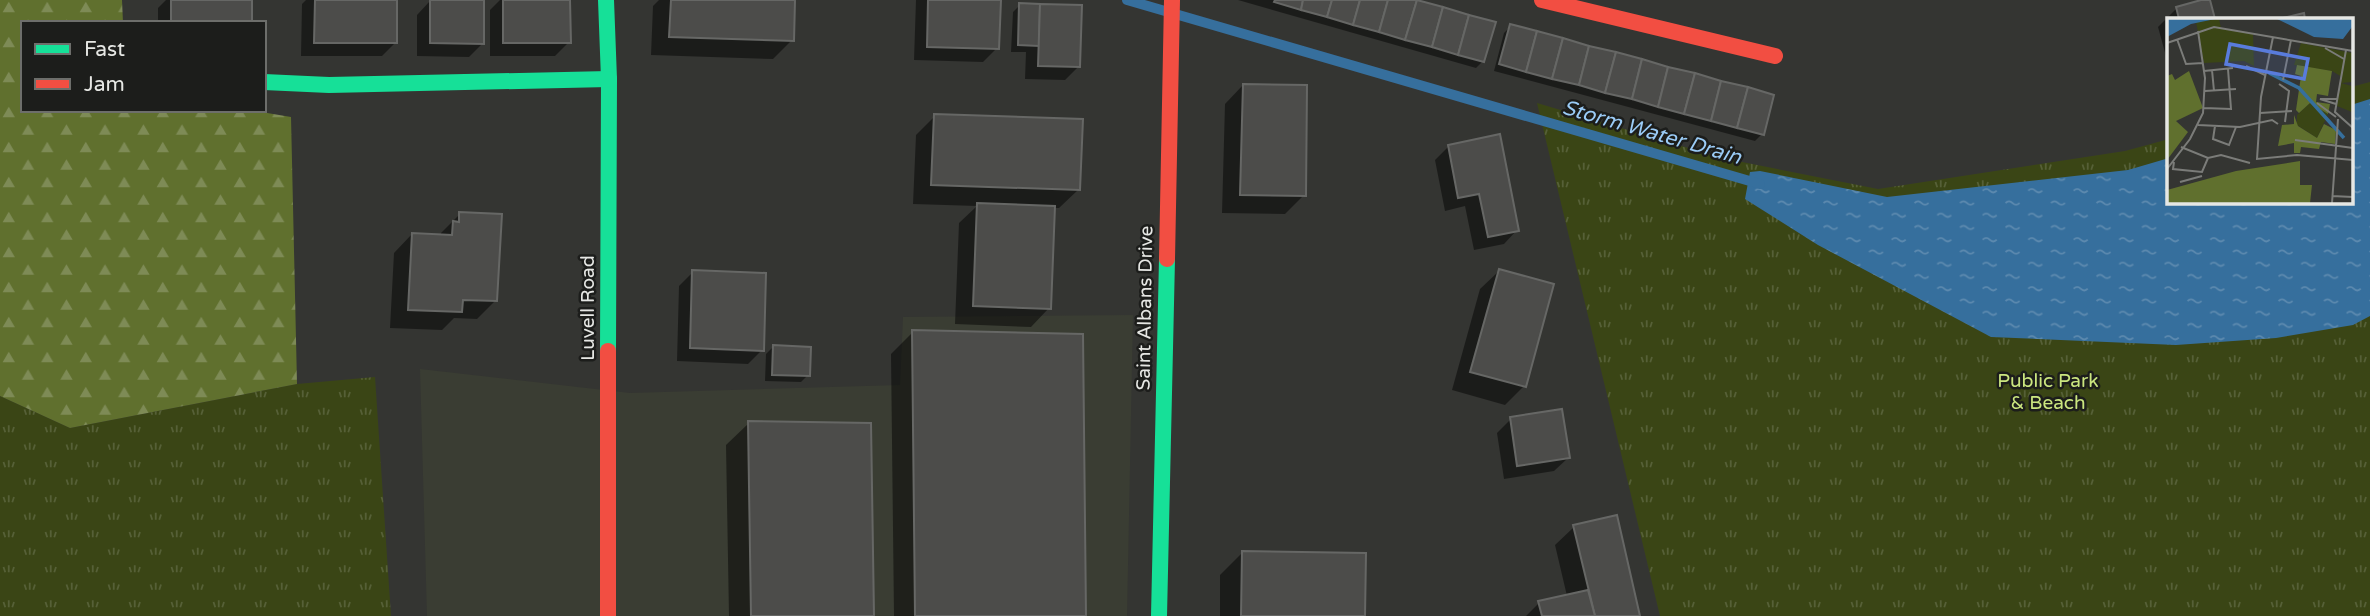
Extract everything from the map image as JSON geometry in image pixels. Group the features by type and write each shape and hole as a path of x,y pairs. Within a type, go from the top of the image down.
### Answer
{"street":[{"name":"Luvell Road","path":"606,0 609,79 608,616"},
{"name":"Saint Albans Drive","path":"1159,616 1172,0"},
{"path":"1542,0 1775,56"},
{"path":"266,82 329,85 609,79"}],"shaded area":[{"path":"1133,315 1127,616 427,616 420,369 630,393 900,385 903,317"}],"green space":[{"path":"0,0 122,0 123,21 21,21 21,112 261,112 291,117 297,384 70,428 0,396"},
{"name":"Public Park & Beach","path":"2370,82 2370,616 1660,616 1537,103 1722,158 1878,189 2125,151 2167,140 2167,203 2352,203 2352,87"},
{"path":"375,377 391,616 0,616 0,396 70,428 297,384"}],"water":[{"path":"2370,99 2370,316 2353,325 2276,338 2176,345 1991,337 1818,245 1745,199 1750,172 1760,171 1887,197 2128,170 2167,159 2167,203 2352,203 2352,105"}],"building":[{"path":"171,0 252,0 252,21 171,21"},
{"path":"315,0 397,0 397,43 314,43"},
{"path":"430,0 484,0 484,44 430,43"},
{"path":"503,0 570,0 571,43 503,43"},
{"path":"671,0 795,0 794,41 669,37"},
{"path":"928,0 1001,0 999,49 927,47"},
{"path":"1303,0 1301,10 1274,2"},
{"path":"1303,0 1332,0 1327,17 1301,10"},
{"path":"1332,0 1360,0 1353,25 1327,17"},
{"path":"1360,0 1388,0 1379,32 1353,25"},
{"path":"1388,0 1417,0 1405,40 1379,32"},
{"path":"1417,0 1443,7 1432,47 1405,40"},
{"path":"2210,0 2215,18 2179,18 2176,7"},
{"path":"1019,3 1040,4 1039,46 1018,45"},
{"path":"1040,4 1082,5 1080,67 1038,66"},
{"path":"1443,7 1469,15 1458,55 1432,47"},
{"path":"2304,13 2305,18 2282,18"},
{"path":"1469,15 1496,22 1484,62 1458,55"},
{"path":"1510,24 1537,31 1526,72 1499,64"},
{"path":"1537,31 1563,38 1552,79 1526,72"},
{"path":"1563,38 1589,46 1579,85 1552,79"},
{"path":"1589,46 1616,52 1605,93 1579,85"},
{"path":"1616,52 1642,59 1632,99 1605,93"},
{"path":"1642,59 1668,67 1658,107 1632,99"},
{"path":"1668,67 1695,73 1684,114 1658,107"},
{"path":"1695,73 1721,81 1711,121 1684,114"},
{"path":"1721,81 1748,87 1737,128 1711,121"},
{"path":"1243,84 1307,85 1306,196 1240,195"},
{"path":"1748,87 1774,95 1764,135 1737,128"},
{"path":"934,114 1083,119 1080,190 931,185"},
{"path":"1500,134 1519,231 1488,237 1479,194 1458,198 1448,145"},
{"path":"977,203 1055,206 1051,309 973,306"},
{"path":"459,212 502,214 497,301 463,300 462,312 408,310 412,233 452,235 453,221 459,222"},
{"path":"1499,269 1554,284 1526,387 1470,372"},
{"path":"692,270 766,273 764,351 690,348"},
{"path":"912,330 1083,334 1086,616 915,616"},
{"path":"773,345 811,347 810,376 772,375"},
{"path":"1562,409 1570,458 1517,466 1510,417"},
{"path":"748,421 871,423 874,616 751,616"},
{"path":"1617,515 1640,616 1595,616 1573,525"},
{"path":"1242,551 1366,553 1365,616 1241,616"},
{"path":"1588,590 1595,616 1542,616 1538,601"}],"waterway":[{"name":"Storm Water Drain","path":"1127,0 1760,184"}],"traffic: fast":[{"path":"606,0 609,79 608,351"},
{"path":"266,82 329,85 609,79"},
{"path":"1159,616 1167,259"}],"traffic: jam":[{"path":"1167,259 1172,0"},
{"path":"1542,0 1775,56"},
{"path":"608,351 608,616"}]}
